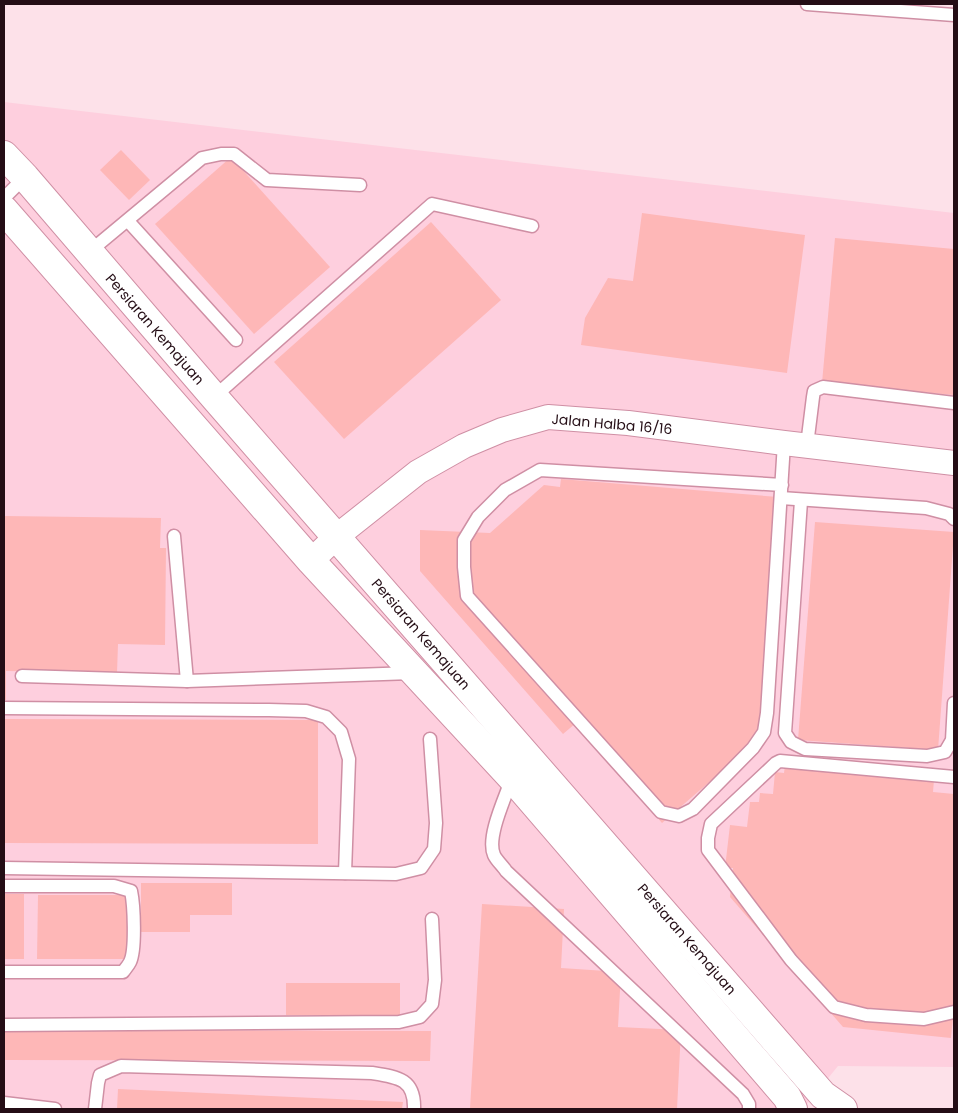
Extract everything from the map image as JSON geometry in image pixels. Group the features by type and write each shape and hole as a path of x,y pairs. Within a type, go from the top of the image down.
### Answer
{"street":[{"name":"Persiaran Kemajuan","path":"4,155 25,176 214,397 823,1095 843,1109"},
{"name":"Persiaran Kemajuan","path":"4,210 311,561 512,778 788,1097 793,1109"},
{"name":"Jalan Halba 16/16","path":"311,561 336,537 418,472 456,450 502,430 548,417 628,423 954,463"}],"lane":[{"path":"807,4 954,15"},
{"path":"89,252 202,158 220,154 234,154 267,180 360,185"},
{"path":"4,198 25,176"},
{"path":"214,397 432,204 532,226"},
{"path":"128,221 236,340"},
{"path":"782,485 540,470 505,490 478,517 464,540 467,596 661,812 679,816 693,809 753,748 764,732 768,703 782,485 814,391 823,387 954,403"},
{"path":"781,498 801,501 926,508 949,514 954,519"},
{"path":"801,501 785,733 790,742 805,749 927,756 945,752 952,740 954,702"},
{"path":"174,536 187,681"},
{"path":"22,676 187,681 416,673"},
{"path":"4,708 306,711 326,717 341,732 349,759 345,873"},
{"path":"4,868 396,874 421,868 434,849 436,823 430,739"},
{"path":"954,777 780,761 711,824 708,850 790,960 834,1007 866,1015 924,1019 954,1012"},
{"path":"512,778 495,827 492,841 494,854 506,870 743,1094 749,1104 749,1109"},
{"path":"4,886 114,886 131,891 134,902 132,949 130,961 123,972 4,972"},
{"path":"4,1025 399,1022 420,1017 432,1004 435,980 432,919"},
{"path":"95,1109 100,1075 121,1066 372,1073 390,1076 406,1082 415,1095 414,1109"},
{"path":"4,1103 55,1109"}],"shaded area":[{"path":"4,102 954,213 954,1067 838,1066 803,1109 4,1109"}],"building":[{"path":"121,150 150,180 129,200 100,170"},
{"path":"231,157 330,267 254,334 155,224"},
{"path":"642,213 805,235 787,373 581,345 585,318 608,278 633,281"},
{"path":"431,222 501,300 344,439 274,362"},
{"path":"835,238 954,249 954,395 822,383"},
{"path":"561,479 778,497 759,739 662,823 576,723 563,734 420,571 420,530 490,533 544,485 560,487"},
{"path":"4,516 161,518 160,548 166,548 165,645 118,644 117,673 6,671 6,700 4,700"},
{"path":"815,522 954,532 938,750 798,740"},
{"path":"4,719 318,720 318,844 4,843"},
{"path":"785,765 934,780 933,792 954,794 954,1007 951,1038 843,1027 730,897 733,868 725,868 730,825 747,827 750,802 759,802 760,793 773,794 775,772 784,773"},
{"path":"141,883 232,883 232,915 190,915 190,932 141,932"},
{"path":"4,894 24,894 24,959 4,959"},
{"path":"38,895 127,895 127,959 37,959"},
{"path":"482,904 564,909 561,968 621,972 618,1027 681,1030 677,1109 470,1109"},
{"path":"286,983 400,983 400,1015 286,1015"},
{"path":"4,1030 431,1031 430,1061 4,1060"},
{"path":"118,1089 403,1102 402,1109 117,1109"}]}
